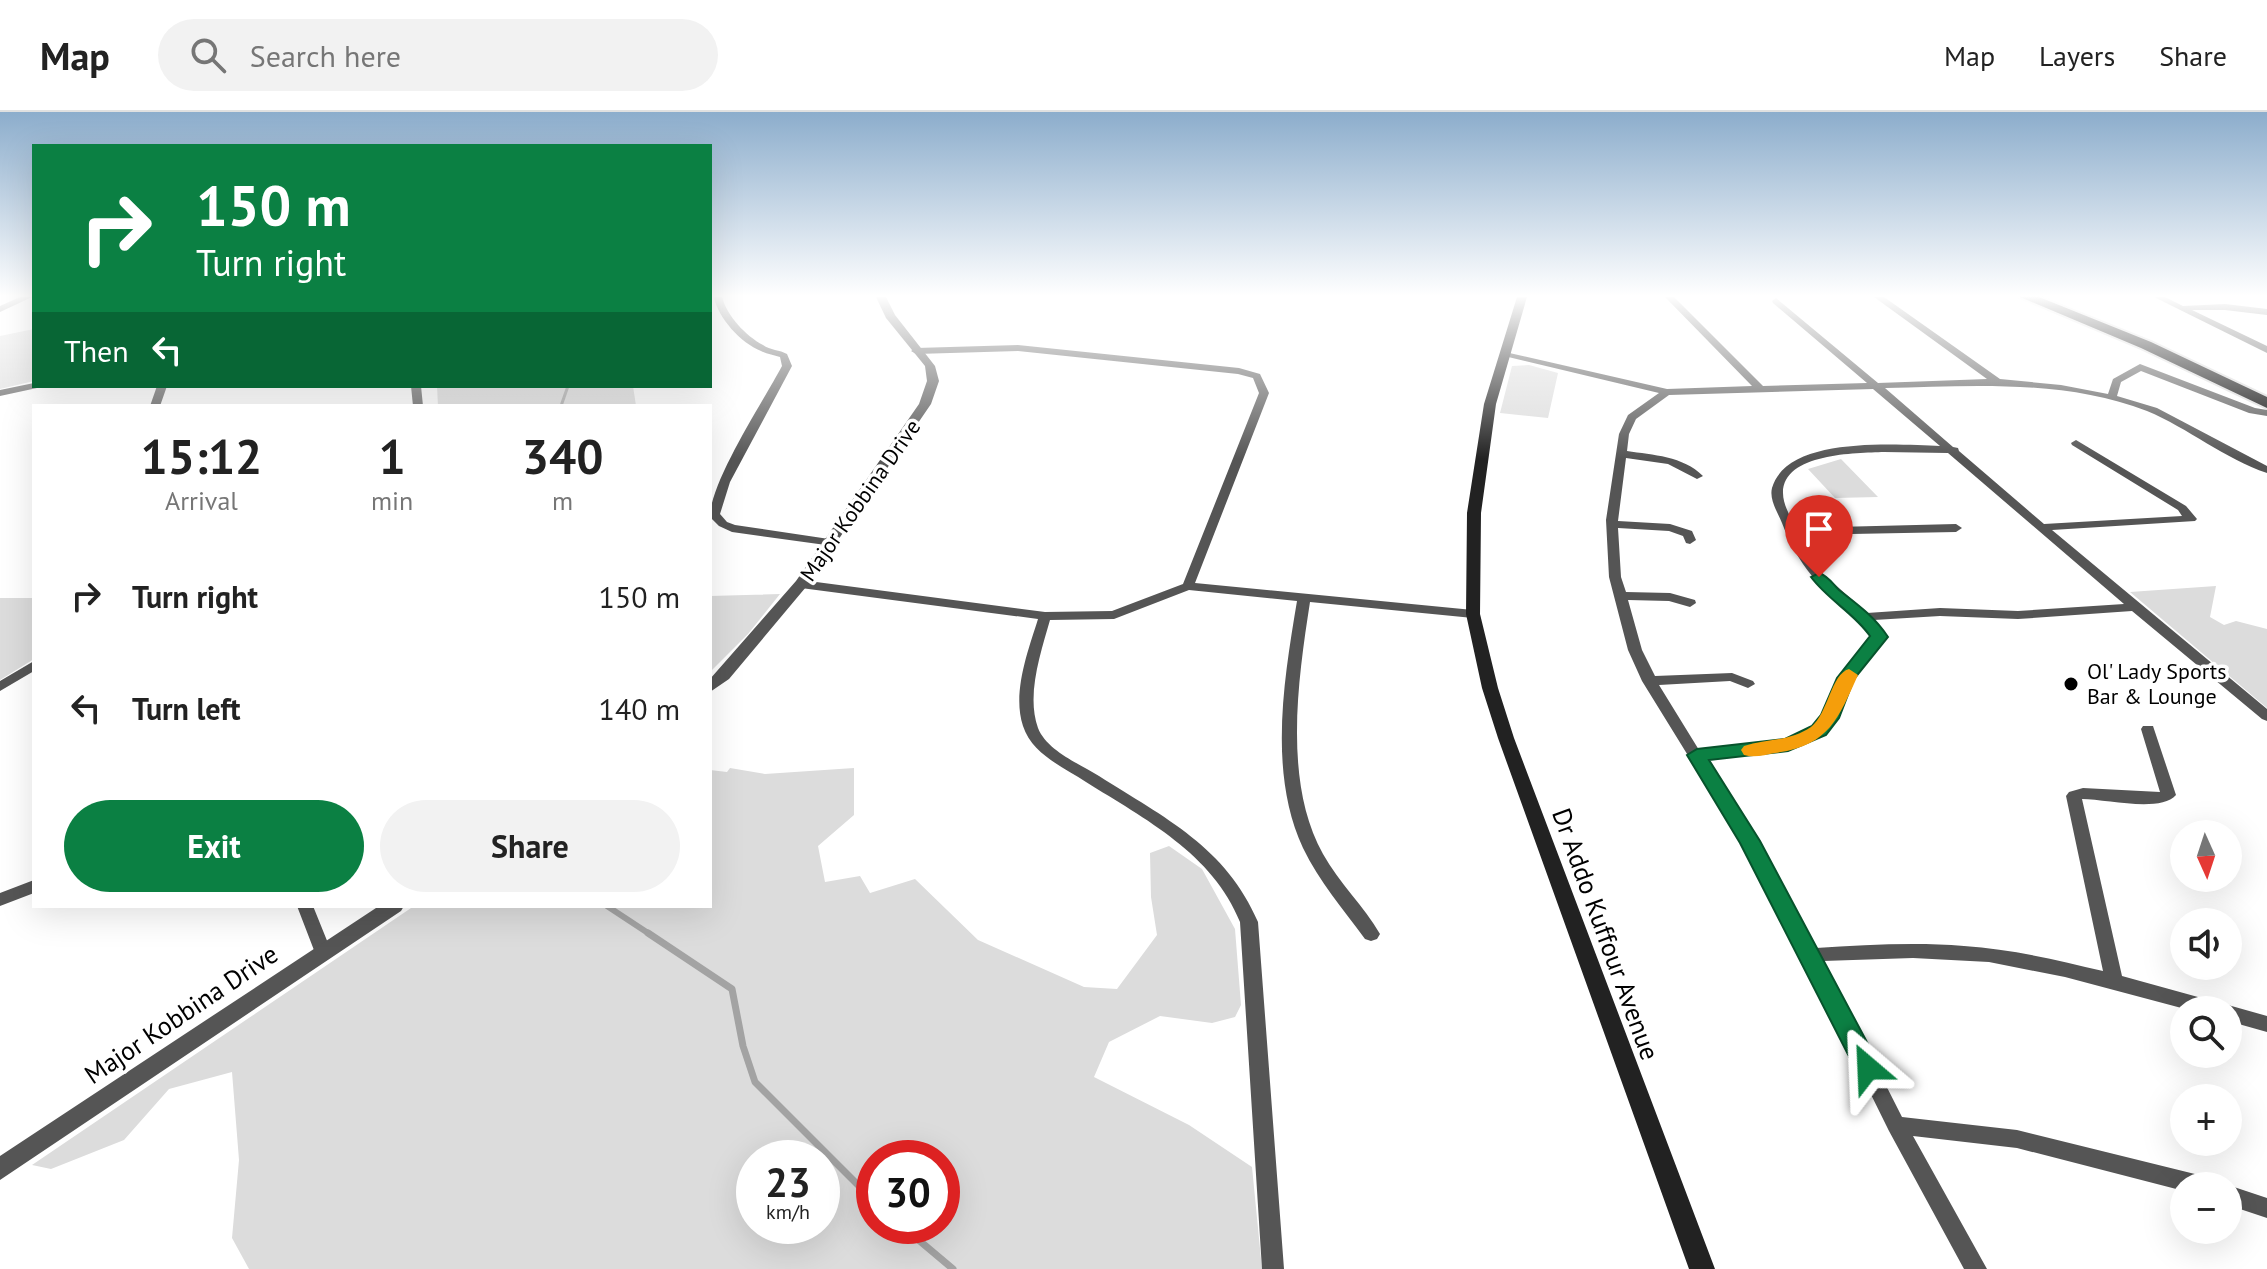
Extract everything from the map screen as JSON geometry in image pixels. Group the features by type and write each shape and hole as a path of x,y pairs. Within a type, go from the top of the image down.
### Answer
{"highway":[{"path":"2159,351 2267,403"}],"main road":[{"name":"Dr Addo Kuffour Avenue","path":"1506,351 1490,404 1474,513 1473,614 1490,688 1506,738 1702,1269"}],"street":[{"path":"771,351 784,356 787,366 724,482 714,514 732,528 829,543"},
{"name":"Major Kobbina Drive","path":"712,685 801,584 925,404 933,381 932,373 916,351"},
{"path":"1047,351 1239,371 1257,376 1264,393 1188,586"},
{"path":"1722,351 1760,389"},
{"path":"1835,351 2044,527 2133,607 2267,716"},
{"path":"1954,351 1997,382"},
{"path":"1505,355 1667,392 1997,382 2061,388 2112,397 2153,410 2267,470"},
{"path":"2112,397 2116,381 2140,367 2253,411 2267,413"},
{"path":"0,393 32,386"},
{"path":"1667,392 1632,417 1624,434 1612,549 1619,596 1635,650 1649,681 1749,841 1811,955 1896,1125 1976,1269"},
{"path":"2044,527 2191,519 2182,508 2076,443"},
{"path":"1697,755 1788,745 1819,730 1830,718 1846,678 1879,637 1865,617 1832,592 1803,558 1778,496 1778,486 1784,473 1800,461 1841,450 1954,450"},
{"path":"1622,454 1671,461 1686,466 1697,476"},
{"path":"1613,524 1670,528 1688,534 1690,540"},
{"path":"1791,532 1956,528"},
{"path":"801,584 1045,616 1114,615 1188,586 1473,614"},
{"path":"1619,596 1670,597 1690,603"},
{"path":"1304,597 1291,683 1295,782 1305,832 1322,865 1371,934"},
{"path":"1865,617 1940,612 2018,615 2133,607"},
{"path":"1045,616 1035,652 1028,713 1036,738 1056,756 1171,830 1221,872 1235,887 1246,908 1273,1269"},
{"path":"0,687 32,666"},
{"path":"1649,681 1732,677 1748,684"},
{"path":"2114,981 2074,796 2083,793 2158,799 2168,795 2148,729"},
{"path":"0,900 32,887"},
{"path":"306,908 323,953"},
{"name":"Major Kobbina Drive","path":"0,1169 391,908"},
{"path":"1811,955 1906,951 2011,958 2170,997"},
{"path":"2242,1017 2267,1024"},
{"path":"1896,1125 2017,1139 2170,1178"},
{"path":"2242,1200 2267,1208"}],"shaded area":[{"path":"0,351 32,351 32,381 0,389"},
{"path":"1529,365 1558,373 1548,418 1500,413 1512,366"},
{"path":"437,388 633,388 636,404 438,404"},
{"path":"1841,459 1878,497 1835,498 1808,469"},
{"path":"2216,586 2210,617 2224,625 2236,621 2267,629 2267,708 2130,592"},
{"path":"780,594 748,634 712,670 712,596"},
{"path":"0,598 32,598 32,660 0,680"},
{"path":"730,768 765,774 854,768 854,815 818,846 825,882 860,876 870,893 915,879 978,940 1084,987 1117,989 1157,935 1151,897 1150,853 1169,846 1202,869 1235,929 1241,1005 1235,1017 1212,1023 1160,1016 1109,1042 1094,1077 1189,1125 1252,1167 1262,1269 249,1269 232,1238 239,1160 232,1072 169,1089 124,1140 51,1169 32,1165 411,908 712,908 712,770 727,772"}],"waterway":[{"path":"562,404 567,388"},
{"path":"610,908 651,935"},
{"path":"651,935 732,989 743,1046 755,1082 856,1183"},
{"path":"923,1244 953,1269"}],"slow traffic":[{"path":"1750,750 1788,745 1819,730 1830,718 1849,675"}],"place":[{"name":"Ol' Lady Sports Bar & Lounge","path":"2071,684"}],"route":[{"path":"1819,577 1832,592 1865,617 1879,637 1846,678 1830,718 1807,738 1788,745 1697,755 1749,841 1868,1068"}]}
